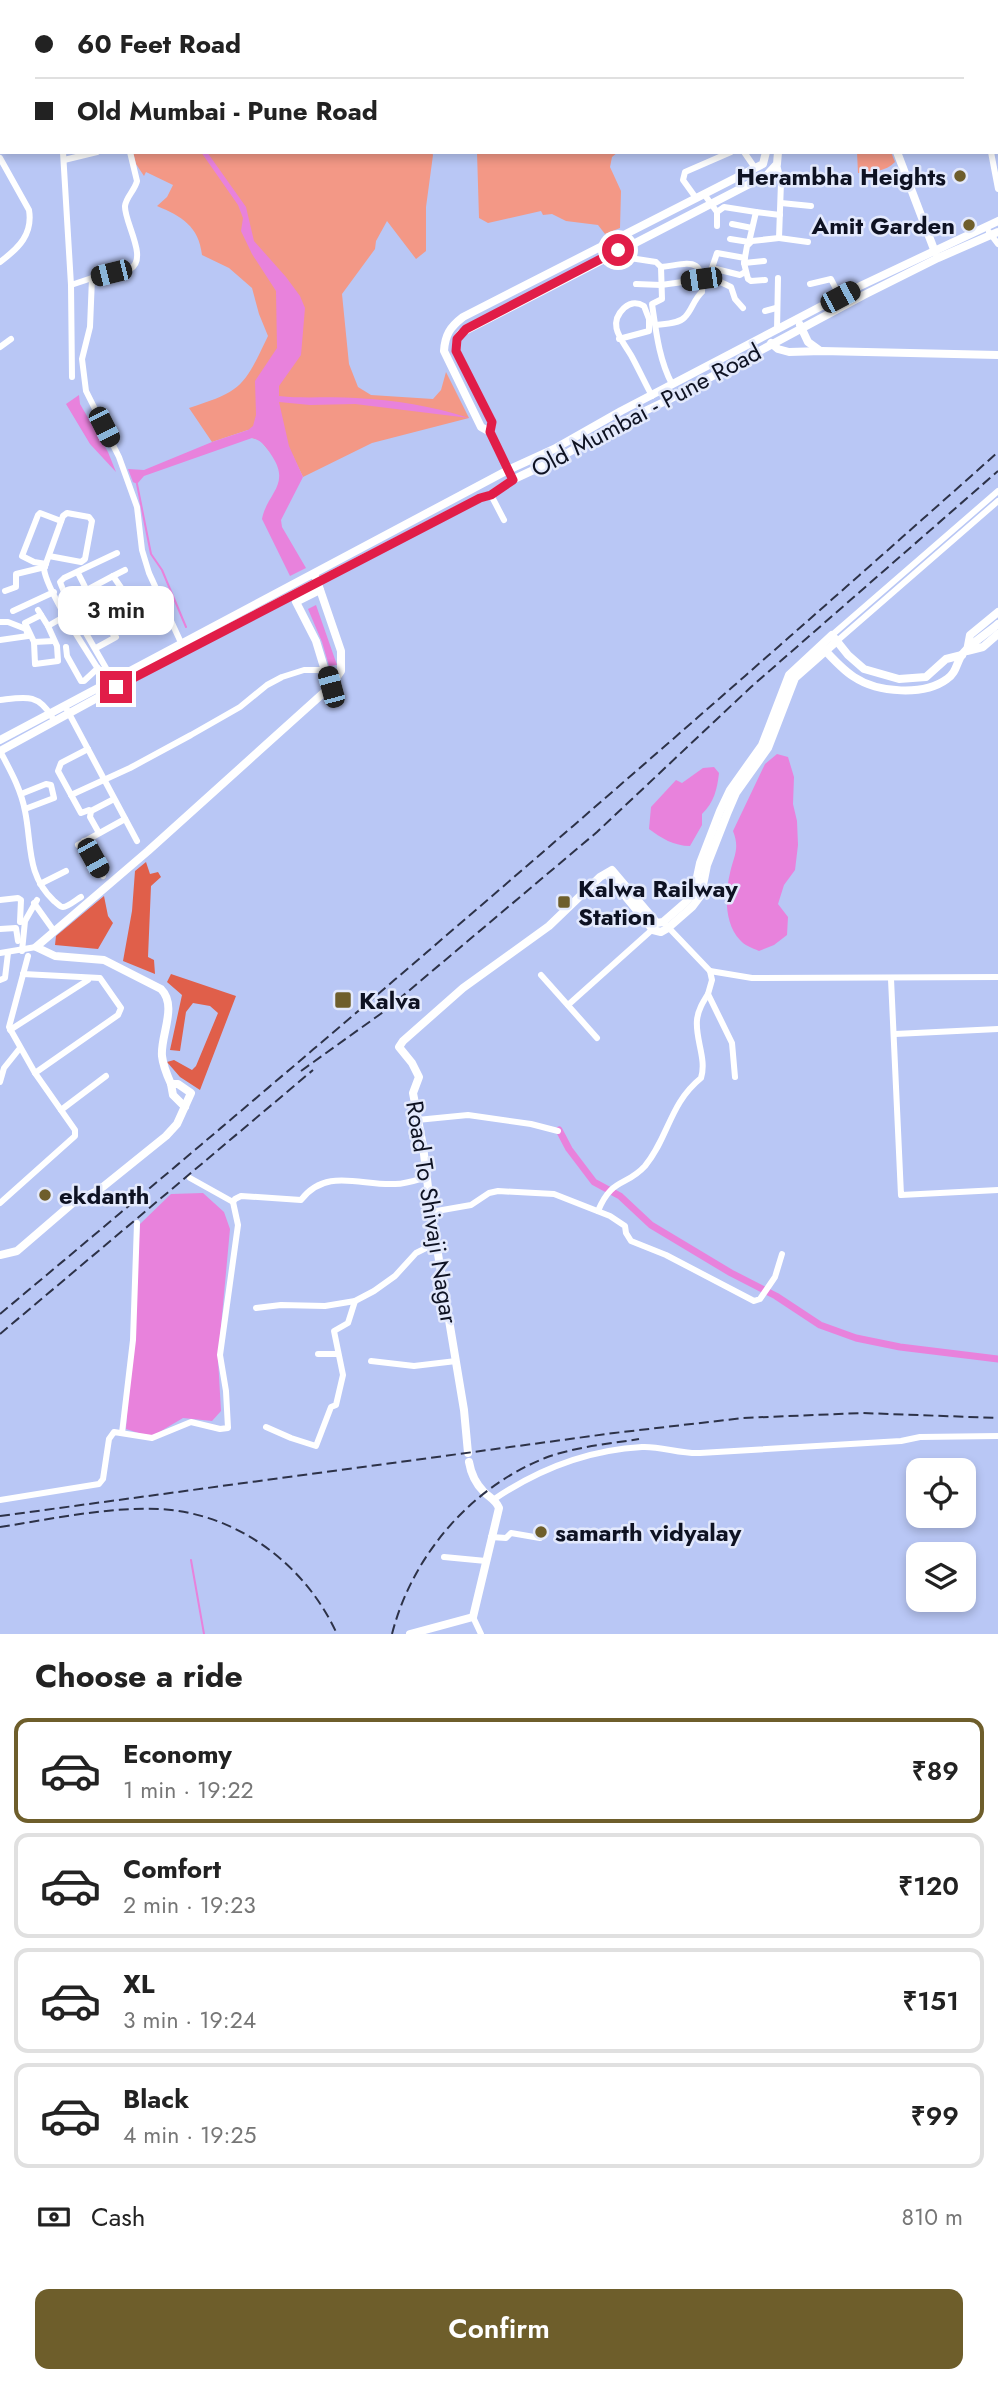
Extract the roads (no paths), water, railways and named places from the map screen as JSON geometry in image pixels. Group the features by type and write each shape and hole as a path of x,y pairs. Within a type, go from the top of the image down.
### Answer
{"street":[{"path":"71,285 131,268 136,262 136,246 125,208 137,181 130,154"},
{"path":"717,226 714,209 683,180 685,172 726,154"},
{"path":"745,154 755,168"},
{"path":"513,480 490,432 481,427 444,351 445,338 450,327 458,320 763,164 766,154"},
{"path":"778,154 781,182 779,238"},
{"path":"898,154 936,254"},
{"path":"991,154 998,189"},
{"path":"64,156 71,285 72,377"},
{"path":"0,158 29,210 30,219 26,238 0,262"},
{"path":"490,432 492,422 456,351 457,339 464,330 629,245 714,209 767,175 777,164"},
{"path":"781,203 811,206"},
{"path":"714,209 724,207 780,215"},
{"path":"756,212 747,246 745,272 751,281 765,280"},
{"name":"Old Mumbai - Pune Road","path":"0,740 67,710 183,646 317,582 508,470 554,449 777,330 800,323 998,221"},
{"path":"732,224 752,228"},
{"path":"985,227 995,233 998,244"},
{"name":"Old Mumbai - Pune Road","path":"183,646 285,599 480,498 491,495 513,480 626,420 668,401 771,343 840,297 936,254 995,233"},
{"path":"625,235 629,245"},
{"path":"730,239 749,242 779,238 808,242"},
{"path":"745,272 740,275 712,268 717,253 745,261 764,261"},
{"path":"630,258 656,262 661,267 662,299 652,304 666,373 672,384"},
{"path":"656,326 686,317 702,292 700,268 696,264 661,267"},
{"path":"92,278 90,327 82,359 86,391 126,475 137,507 145,562 183,646"},
{"path":"636,284 661,285 712,278 731,287 735,299 743,308"},
{"path":"777,330 778,278"},
{"path":"810,284 831,279 840,297"},
{"path":"619,339 649,331 649,319 644,306 633,303 619,314 616,328 619,339 630,353 652,397"},
{"path":"765,311 776,308"},
{"path":"458,320 464,330"},
{"path":"800,323 808,342 822,351"},
{"path":"0,347 10,339"},
{"path":"771,343 778,349 789,352 998,355"},
{"path":"621,411 626,420"},
{"path":"835,638 998,491"},
{"path":"491,495 504,520"},
{"path":"568,1005 660,926 694,891 700,863 720,811 730,790 762,745 788,688 789,675 998,501"},
{"path":"45,566 22,556 34,535 40,513 61,521"},
{"path":"49,556 81,562 85,559 92,521 89,517 68,513 61,521 45,566 45,577 98,668 112,685"},
{"path":"112,685 96,648 61,586 64,578 117,553"},
{"path":"5,591 16,587 16,574 45,566"},
{"path":"85,591 125,570"},
{"path":"78,573 105,626 116,637 96,648"},
{"path":"109,629 131,614 122,589 113,576"},
{"path":"0,980 5,978 4,953 22,953 36,947 331,687 341,671 342,660 317,582 296,602"},
{"path":"38,608 56,644 57,662 35,664 34,642 25,623 38,608 54,592"},
{"path":"285,599 296,602 316,641 331,687"},
{"path":"13,611 38,608"},
{"path":"823,648 854,677 872,686 906,690 934,687 956,671 970,635 998,612"},
{"path":"48,626 67,615"},
{"path":"0,622 10,623 28,632 27,638 0,640"},
{"path":"10,623 13,639"},
{"path":"964,653 998,624"},
{"path":"835,638 848,655 864,669 899,679 926,677 946,659 983,647 998,634"},
{"path":"34,642 66,647 82,640"},
{"path":"66,647 67,656 81,681 98,668"},
{"path":"71,795 130,768 231,712 282,677 304,670 326,670"},
{"path":"0,699 36,699 44,704 52,717"},
{"path":"67,710 137,841"},
{"name":"Old Mumbai - Pune Road","path":"0,751 52,717"},
{"path":"88,749 58,766 58,771 80,813 92,811 114,799"},
{"path":"0,751 21,794 36,878 46,893 62,907 81,897"},
{"path":"21,794 46,784 51,785 54,793 54,798 50,801 25,809"},
{"path":"92,811 90,817 99,833"},
{"path":"103,876 81,843 125,819"},
{"path":"40,884 66,871"},
{"name":"Road To Shivaji Nagar","path":"493,1500 475,1481 468,1457 464,1410 431,1212 428,1177 412,1093 419,1077 412,1063 399,1048 403,1041 463,988 549,926 600,877 610,872 660,926"},
{"path":"0,900 20,900 20,922"},
{"path":"22,953 25,921 35,902 54,931"},
{"path":"660,926 710,971 752,978 998,977"},
{"path":"0,929 18,930 22,953 23,974 9,1024 10,1030 35,1073 75,1130 72,1140 0,1203"},
{"path":"36,947 55,956 110,962 165,993 169,1005 161,1053 173,1095 185,1107"},
{"path":"100,978 110,962"},
{"path":"598,1211 613,1186 643,1168 653,1155 678,1102 687,1089 701,1077 703,1066 696,1023 712,980 710,971"},
{"path":"23,974 100,978"},
{"path":"541,975 597,1038"},
{"path":"35,1073 120,1012 120,1006 100,978"},
{"path":"10,1030 90,979"},
{"path":"891,979 901,1195 998,1190"},
{"path":"708,994 732,1043 735,1077"},
{"path":"895,1034 998,1030"},
{"path":"0,1082 4,1068 20,1048"},
{"path":"61,1110 106,1076"},
{"path":"0,1255 17,1251 74,1202 99,1190 166,1136 177,1124 191,1093 178,1084 172,1084"},
{"path":"417,1121 468,1115 531,1124 558,1131"},
{"path":"233,1202 241,1196 301,1200 312,1188 345,1180 392,1184 428,1177"},
{"path":"0,1500 99,1484 103,1479 110,1436 114,1432 152,1438 191,1422 220,1429 228,1427 220,1355 238,1225 233,1202 190,1178"},
{"path":"431,1212 471,1205 489,1193 498,1191 554,1194 598,1211 625,1226 631,1241 666,1255 757,1301 775,1277 782,1254"},
{"path":"122,1433 133,1340 137,1223"},
{"path":"256,1308 281,1305 325,1306 355,1301 395,1276 416,1253 436,1243"},
{"path":"266,1427 316,1446 331,1407 336,1405 342,1383 343,1375 334,1331 348,1323 355,1301"},
{"path":"318,1354 338,1354"},
{"path":"371,1362 414,1366 456,1361"},
{"path":"481,1634 473,1617 499,1508 493,1500 547,1468 619,1450 652,1447 694,1453 901,1441 920,1437 998,1436"},
{"path":"491,1537 506,1538 511,1533 540,1538"},
{"path":"444,1557 486,1561"},
{"path":"410,1634 473,1617"}],"waterway":[{"path":"137,484 151,554 162,570 186,627"},
{"path":"559,1130 569,1149 594,1182 620,1196 651,1225 731,1273 776,1296 820,1325 856,1338 900,1347 998,1359"},
{"path":"191,1560 204,1634"}],"railway":[{"path":"0,1314 502,887 998,452"},
{"path":"301,1071 386,1010 597,832 751,687 998,471"},
{"path":"0,1334 313,1070"},
{"path":"0,1516 743,1418 862,1413 998,1418"},
{"path":"392,1634 401,1605 429,1552 469,1506 492,1487 518,1471 556,1454 639,1439"},
{"path":"0,1527 79,1514 139,1509 188,1513 215,1520 241,1532 287,1565 307,1586 337,1634"}],"place":[{"name":"Herambha Heights","path":"960,176"},
{"name":"Amit Garden","path":"969,225"},
{"name":"Kalwa Railway Station","path":"564,902"},
{"name":"Kalva","path":"343,1000"},
{"name":"ekdanth","path":"45,1195"},
{"name":"samarth vidyalay","path":"541,1532"}]}
